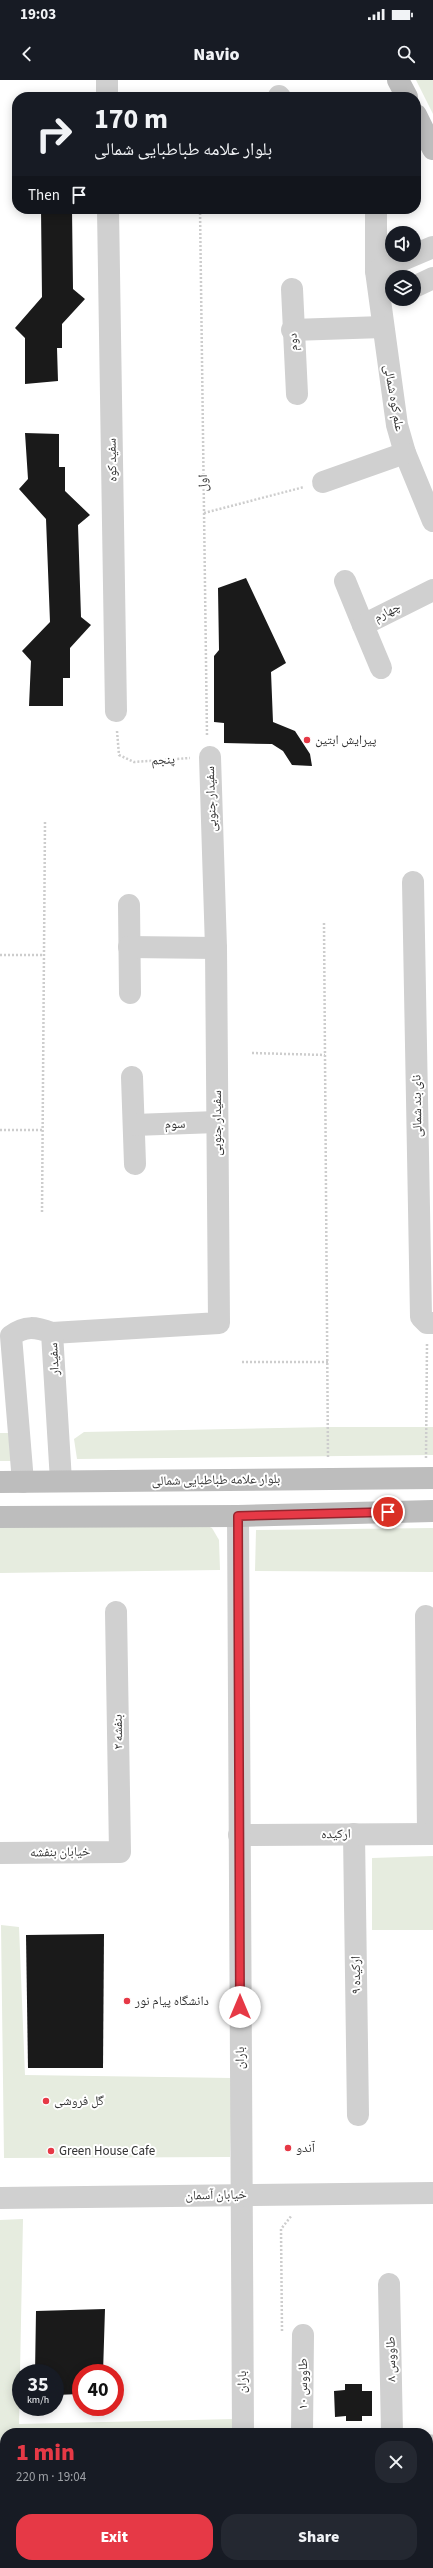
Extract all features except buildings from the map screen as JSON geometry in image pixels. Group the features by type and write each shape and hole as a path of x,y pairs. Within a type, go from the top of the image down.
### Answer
{"main road":[{"path":"398,80 404,92"},
{"path":"421,125 433,149"},
{"name":"بلوار علامه طباطبایی شمالی","path":"0,1482 429,1478"},
{"path":"0,1516 238,1516 433,1511"}],"street":[{"path":"106,80 107,92"},
{"name":"سفید کوه","path":"108,214 116,710"},
{"name":"علم کوه شمالی","path":"376,214 376,271 385,296"},
{"path":"376,271 433,246"},
{"path":"421,284 433,278"},
{"name":"دوم","path":"292,289 292,330 297,394"},
{"name":"علم کوه شمالی","path":"385,306 383,327 398,425 405,454 433,521"},
{"path":"292,330 383,327"},
{"path":"322,482 405,454"},
{"name":"چهارم","path":"345,581 363,625 433,590"},
{"path":"363,625 381,668"},
{"name":"سفیدار جنوبی","path":"52,1333 219,1323 216,948 210,757"},
{"name":"نای بند شمالی","path":"413,882 421,1317 430,1322"},
{"path":"129,905 130,993"},
{"path":"129,947 216,948"},
{"path":"132,1077 135,1164"},
{"name":"سوم","path":"134,1125 217,1122"},
{"name":"سفیدار","path":"23,1482 6,1336 21,1329 37,1327 52,1333 61,1481"},
{"name":"باران","path":"238,1516 242,2428"},
{"name":"بنفشه ۲","path":"116,1612 120,1852"},
{"path":"426,1616 430,1834"},
{"name":"ارکیده ۹","path":"354,1834 358,2115"},
{"name":"ارکیده","path":"239,1835 430,1834"},
{"name":"خیابان بنفشه","path":"0,1853 120,1852"},
{"name":"خیابان آسمان","path":"0,2198 241,2194 433,2193"},
{"name":"طاووس ۸","path":"389,2284 392,2428"},
{"name":"طاووس ۱۰","path":"302,2428 303,2335"}],"path":[{"name":"اول","path":"200,214 205,726 210,757"},
{"path":"204,514 322,482"},
{"name":"پنجم","path":"119,755 134,762 210,757"},
{"path":"42,1212 45,820"},
{"path":"324,924 328,1478"},
{"path":"0,955 44,955"},
{"path":"252,1053 325,1055"},
{"path":"0,1130 43,1130"},
{"path":"429,1478 430,1322"},
{"path":"242,1362 328,1362"},
{"path":"282,2335 281,2229 286,2219 293,2214"}],"shaded area":[{"path":"416,80 433,80 433,114"},
{"path":"328,1427 433,1427 433,1455 77,1459 74,1439 84,1432"},
{"path":"0,1433 9,1433 12,1461 0,1461"},
{"path":"198,1522 212,1528 219,1540 220,1570 0,1573 0,1524"},
{"path":"433,1528 433,1572 255,1571 256,1530"},
{"path":"433,1856 433,1930 372,1930 372,1858"},
{"path":"1,1925 19,1927 25,2075 232,2078 230,2157 4,2158"},
{"path":"23,2219 20,2364 12,2364 12,2416 19,2416 19,2424 235,2419 234,2428 0,2428 0,2220"}],"place":[{"name":"پیرایش ابتین","path":"307,740"},
{"name":"دانشگاه پیام نور","path":"127,2001"},
{"name":"گل فروشی","path":"46,2101"},
{"name":"آندو","path":"288,2148"},
{"name":"Green House Cafe","path":"51,2151"}],"route":[{"path":"240,2007 238,1516 388,1512"}]}
